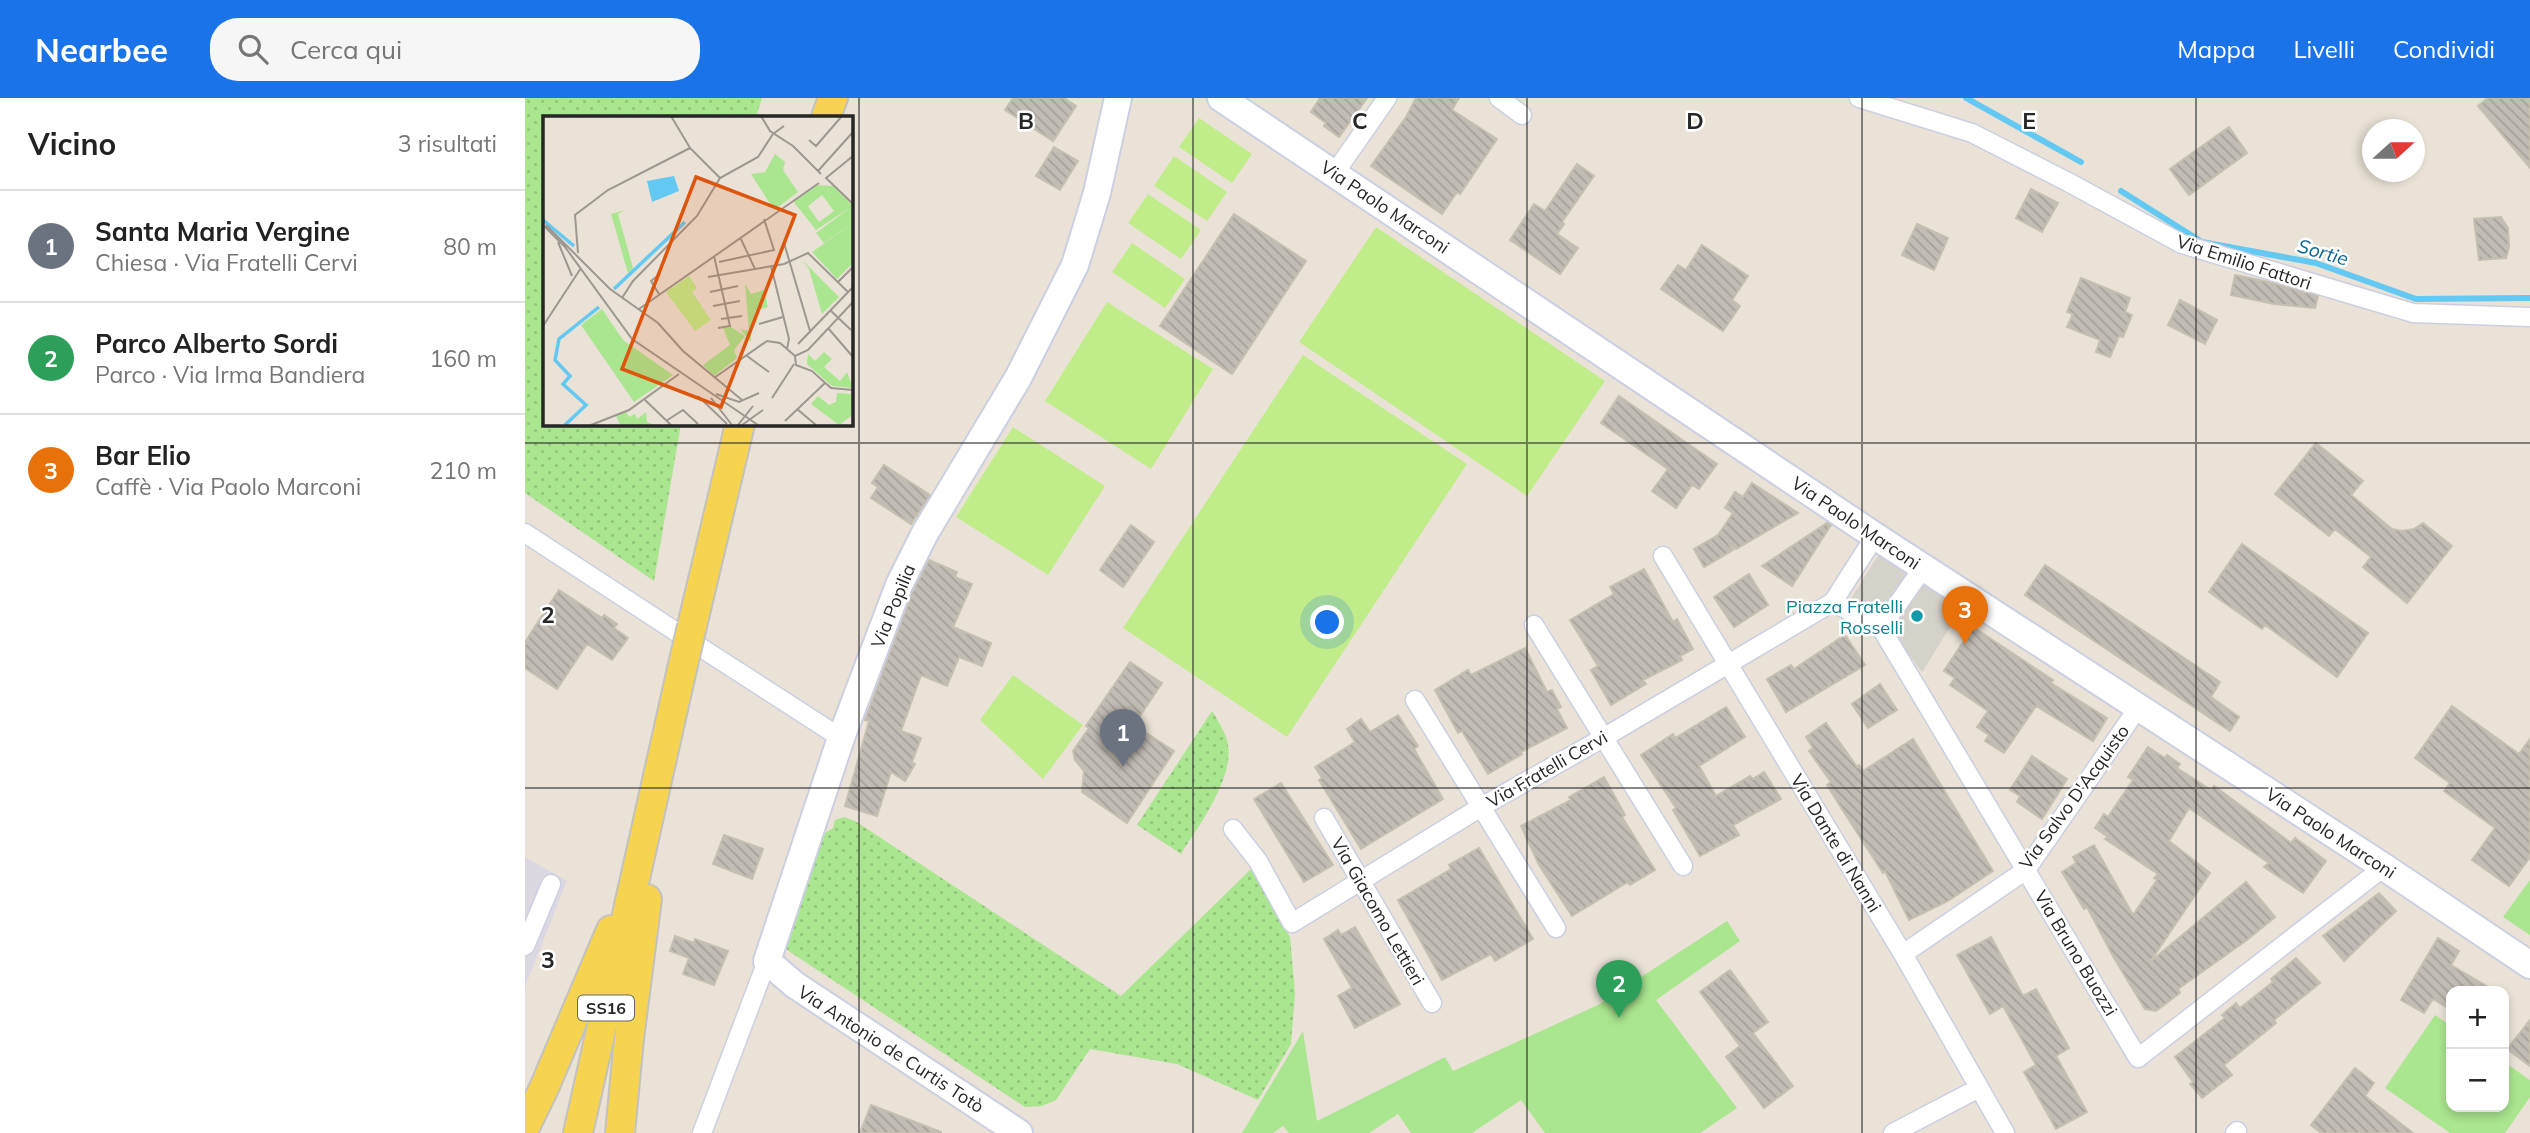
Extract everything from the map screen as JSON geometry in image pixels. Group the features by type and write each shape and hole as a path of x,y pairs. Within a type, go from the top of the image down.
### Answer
{"main road":[{"path":"826,116 833,98"},
{"name":"SS16","path":"578,1133 658,771 740,425"},
{"path":"620,1133 656,828 658,771"},
{"path":"525,1127 606,940 634,884"}],"street":[{"name":"Via Popilia","path":"702,1133 767,961 841,738 899,585 925,534 1018,377 1075,265 1097,193 1118,98"},
{"name":"Via Paolo Marconi","path":"1221,98 1923,568 2384,867 2530,965"},
{"path":"1334,174 1387,98"},
{"path":"1499,98 1522,115"},
{"name":"Via Emilio Fattori","path":"1859,98 1972,133 2182,244 2413,313 2530,317"},
{"path":"525,533 690,635 841,738"},
{"name":"Via Fratelli Cervi","path":"1233,829 1258,861 1292,923 1481,807 1833,602 1875,536"},
{"name":"Via Dante di Nanni","path":"1663,556 1903,954 2005,1133"},
{"path":"1833,602 1881,628 1923,568"},
{"path":"1534,625 1683,866"},
{"name":"Via Bruno Buozzi","path":"1881,628 2138,1058 2384,867"},
{"path":"1415,700 1556,928"},
{"name":"Via Salvo D'Acquisto","path":"1903,954 2026,870 2138,708"},
{"name":"Via Giacomo Lettieri","path":"1324,818 1432,1003"},
{"path":"525,946 551,884"},
{"name":"Via Antonio de Curtis Totò","path":"767,961 795,985 1019,1133"},
{"path":"1893,1133 1979,1088"}],"shaded area":[{"name":"Piazza Fratelli Rosselli","path":"1879,554 1961,610 1922,672 1885,622 1850,600"},
{"path":"525,857 567,881 525,987"}],"green space":[{"path":"525,98 762,98 756,116 543,116 543,425 681,425 654,581 525,493"},
{"path":"1199,118 1252,154 1232,183 1179,147"},
{"path":"1174,156 1227,192 1207,221 1154,186"},
{"path":"1148,194 1201,230 1181,259 1128,223"},
{"path":"1376,227 1605,381 1527,496 1299,342"},
{"path":"1132,243 1185,279 1165,308 1112,272"},
{"path":"1107,302 1213,369 1151,469 1045,401"},
{"path":"1303,355 1467,464 1287,737 1123,628"},
{"path":"1013,427 1105,486 1048,575 956,517"},
{"path":"1013,675 1083,725 1043,779 980,720"},
{"path":"1212,711 1228,745 1226,772 1213,802 1181,854 1137,825"},
{"path":"844,817 855,821 1121,996 1251,869 1290,937 1295,993 1291,1044 1258,1100 1177,1064 1090,1049 1056,1100 1042,1106 1025,1107 787,950 788,931 819,837 833,828 835,820"},
{"path":"2530,880 2530,935 2503,917"},
{"path":"1727,921 1740,941 1656,1000 1737,1108 1700,1133 1545,1133 1521,1100 1472,1133 1411,1133 1398,1114 1369,1133 1289,1133 1283,1126 1273,1133 1242,1133 1303,1031 1317,1121 1445,1057 1453,1071 1598,1005"},
{"path":"2435,1015 2446,1023 2446,1112 2509,1112 2509,1065 2530,1080 2530,1097 2505,1133 2450,1133 2385,1088"}],"building":[{"path":"1013,98 1064,98 1076,106 1053,141 1005,110"},
{"path":"1320,98 1367,98 1339,137 1311,112"},
{"path":"1416,98 1459,98 1452,110 1497,139 1460,194 1457,192 1442,214 1371,166 1406,117"},
{"path":"2488,98 2530,98 2530,168 2478,106"},
{"path":"2229,127 2247,153 2189,195 2170,169"},
{"path":"1054,147 1078,161 1060,190 1036,176"},
{"path":"1577,164 1594,176 1562,222 1564,224 1557,234 1578,248 1560,274 1510,240 1534,204 1545,211"},
{"path":"2031,189 2058,203 2042,232 2016,218"},
{"path":"1234,214 1306,261 1232,374 1160,326"},
{"path":"2501,217 2508,228 2509,247 2506,258 2479,260 2474,219"},
{"path":"1917,224 1948,238 1934,270 1902,255"},
{"path":"1702,245 1748,276 1732,300 1740,306 1723,331 1661,289 1678,265 1686,270"},
{"path":"2235,275 2318,296 2315,308 2274,304 2231,295"},
{"path":"2081,278 2130,298 2125,312 2132,315 2123,337 2119,336 2110,357 2096,352 2100,340 2067,327 2073,314 2067,312"},
{"path":"2180,300 2217,320 2205,344 2168,325"},
{"path":"1619,396 1717,464 1699,489 1692,485 1676,508 1652,491 1668,469 1601,423"},
{"path":"2316,443 2363,481 2351,495 2392,529 2414,529 2423,523 2452,546 2407,603 2363,567 2371,557 2335,529 2329,536 2275,494"},
{"path":"884,465 930,495 911,524 871,498 878,487 872,483"},
{"path":"1752,483 1798,513 1736,549 1729,544 1733,550 1704,567 1694,549 1718,535 1733,513 1725,508 1735,492 1743,497"},
{"path":"1827,523 1831,525 1792,586 1762,566"},
{"path":"1131,525 1154,542 1123,587 1100,570"},
{"path":"2242,544 2368,633 2337,677 2265,625 2262,629 2209,592"},
{"path":"929,560 957,572 955,577 972,584 953,627 991,643 982,666 959,657 947,686 921,675 901,731 921,738 912,762 915,764 905,781 891,772 877,816 845,806 869,721 865,720 913,591"},
{"path":"2045,565 2220,682 2211,697 2239,717 2230,731 2025,595"},
{"path":"1644,569 1673,622 1677,619 1693,649 1680,656 1682,660 1643,680 1646,684 1611,705 1591,670 1598,666 1570,620 1614,594 1610,587"},
{"path":"1749,574 1768,605 1734,627 1714,597"},
{"path":"559,590 602,618 604,615 617,624 614,628 628,638 612,660 587,644 557,689 525,668 525,642"},
{"path":"1973,627 2053,680 2051,683 2107,718 2093,741 2036,706 2004,753 1985,741 1989,735 1977,727 1988,711 1950,685 1955,678 1944,671"},
{"path":"1845,635 1865,665 1786,712 1767,679 1791,665 1794,669"},
{"path":"1525,648 1547,692 1552,690 1561,707 1557,709 1567,728 1521,752 1522,754 1488,774 1462,731 1458,733 1435,690 1468,670 1471,675"},
{"path":"1130,662 1162,683 1134,725 1174,751 1127,823 1082,792 1084,771 1075,760 1073,751 1089,728 1086,726"},
{"path":"1880,684 1897,710 1868,728 1852,704"},
{"path":"2452,706 2519,754 2530,739 2530,857 2509,886 2472,860 2495,828 2444,791 2450,783 2415,758"},
{"path":"1726,707 1745,737 1699,766 1716,796 1750,776 1753,779 1764,772 1781,799 1733,825 1739,835 1700,856 1673,810 1676,808 1641,755 1673,734 1675,738"},
{"path":"1398,715 1418,746 1414,749 1443,799 1361,849 1319,780 1322,778 1315,767 1355,742 1347,729 1361,719 1370,732"},
{"path":"1826,723 1857,767 1859,765 1863,771 1913,739 1993,871 1948,901 1909,920 1885,871 1883,873 1847,817 1827,785 1831,782 1809,751 1813,748 1806,737"},
{"path":"2148,747 2165,758 2167,755 2180,764 2177,768 2211,790 2214,786 2291,843 2295,838 2326,861 2303,893 2264,867 2269,863 2189,808 2169,841 2210,873 2150,962 2246,882 2275,917 2178,989 2180,993 2156,1011 2145,1009 2087,907 2084,909 2062,872 2076,863 2073,857 2094,845 2133,915 2157,880 2154,878 2158,874 2105,839 2108,837 2095,828 2104,814 2108,817 2133,780 2128,777"},
{"path":"2032,756 2067,779 2042,819 2017,802 2020,796 2010,790"},
{"path":"1604,777 1625,815 1622,817 1655,870 1630,885 1628,882 1572,916 1539,865 1521,826 1571,800 1569,797"},
{"path":"1281,783 1333,865 1304,882 1254,799"},
{"path":"724,835 763,849 752,879 713,864"},
{"path":"1479,848 1533,939 1495,961 1491,954 1442,980 1398,900 1451,869 1449,865"},
{"path":"2379,893 2396,911 2344,961 2323,936"},
{"path":"1355,927 1400,1004 1355,1028 1338,996 1352,988 1324,939 1338,930 1341,935"},
{"path":"675,936 694,943 695,939 728,951 714,985 683,974 689,958 670,951"},
{"path":"1991,937 2023,996 2036,989 2069,1048 2056,1056 2087,1112 2056,1129 2024,1072 2036,1065 2003,1006 1990,1014 1957,955"},
{"path":"2438,938 2459,951 2451,965 2487,986 2446,986 2446,1007 2433,999 2424,1013 2401,1000"},
{"path":"2296,958 2320,983 2224,1065 2232,1075 2202,1098 2190,1084 2193,1082 2175,1057 2225,1018 2222,1015 2236,1003 2240,1008 2273,982 2271,979"},
{"path":"1730,970 1768,1022 1753,1033 1793,1086 1764,1108 1726,1057 1740,1046 1700,992"},
{"path":"2530,1020 2530,1066 2509,1050 2509,1046"},
{"path":"2355,1068 2374,1083 2365,1096 2413,1133 2321,1133 2311,1125"},
{"path":"871,1105 941,1132 941,1133 860,1133"}],"waterway":[{"name":"Sortie","path":"1966,98 2081,162"},
{"name":"Sortie","path":"2121,191 2202,242 2316,263 2416,299 2530,298"}],"place":[{"name":"Piazza Fratelli Rosselli","path":"1917,616"},
{"name":"Bar Elio","path":"1965,644"},
{"name":"Santa Maria Vergine","path":"1123,767"},
{"name":"Parco Alberto Sordi","path":"1619,1018"}]}
